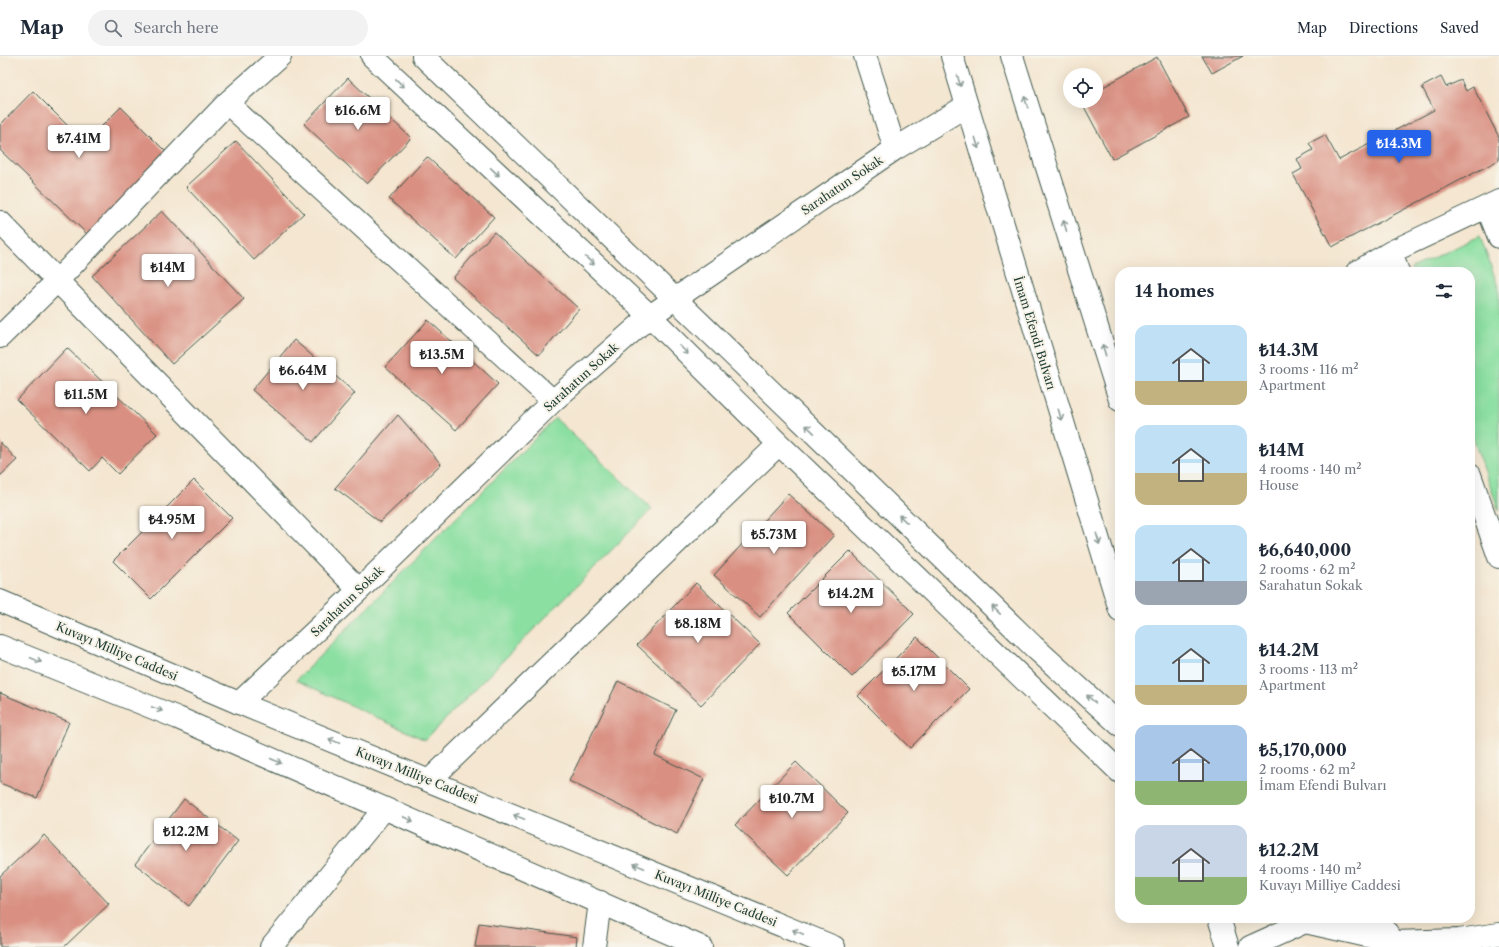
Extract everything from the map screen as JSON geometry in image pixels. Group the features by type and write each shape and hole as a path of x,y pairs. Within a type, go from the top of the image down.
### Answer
{"street":[{"path":"0,337 57,282 227,103 280,56"},
{"path":"372,56 650,316 780,444 1115,767"},
{"path":"423,56 1033,646 1115,720"},
{"path":"865,56 895,149"},
{"name":"İmam Efendi Bulvarı","path":"952,56 1115,594"},
{"path":"1017,58 1115,383"},
{"path":"227,103 553,401"},
{"name":"Sarahatun Sokak","path":"239,702 359,590 553,401 650,316 895,149 966,106"},
{"path":"1366,267 1391,252 1493,204 1499,237"},
{"path":"0,222 359,590"},
{"path":"1391,252 1396,267"},
{"path":"430,780 780,444"},
{"path":"1475,489 1499,557"},
{"name":"Kuvayı Milliye Caddesi","path":"0,601 239,702 834,947"},
{"path":"0,646 178,718 701,947"},
{"path":"271,947 384,808"},
{"path":"594,947 600,902"},
{"path":"1221,923 1228,947"},
{"path":"1250,947 1303,923"},
{"path":"1309,923 1396,944 1458,940 1499,934"},
{"path":"1369,923 1396,944"},
{"path":"1380,923 1396,944"}],"green space":[{"path":"1480,236 1499,289 1499,511 1475,444 1475,267 1413,267"},
{"path":"555,418 652,509 425,740 296,680"}],"building":[{"path":"1202,56 1243,56 1212,73"},
{"path":"1157,57 1189,117 1112,159 1085,108 1103,108 1103,87"},
{"path":"1441,77 1446,87 1461,80 1466,91 1473,87 1499,137 1499,160 1332,247 1293,174 1302,169 1297,159 1313,150 1309,143 1325,135 1339,160 1434,110 1422,87"},
{"path":"348,78 411,138 367,184 304,124"},
{"path":"33,91 85,143 121,107 168,154 88,235 0,150 0,125"},
{"path":"236,141 304,213 254,260 186,187"},
{"path":"427,157 494,217 456,259 389,199"},
{"path":"162,211 244,299 172,364 92,276"},
{"path":"494,232 579,309 539,355 453,278"},
{"path":"428,320 498,384 456,430 385,367"},
{"path":"294,340 355,393 313,442 252,390"},
{"path":"67,348 157,434 118,474 102,458 90,471 17,400"},
{"path":"398,415 441,464 380,522 335,488"},
{"path":"0,442 17,460 0,476"},
{"path":"194,480 232,518 151,599 113,561"},
{"path":"788,494 834,535 760,617 714,575"},
{"path":"850,551 914,614 852,677 788,613"},
{"path":"696,583 760,644 701,705 637,645"},
{"path":"917,637 969,689 910,748 858,696"},
{"path":"618,681 676,710 655,755 704,779 677,834 569,781"},
{"path":"0,693 69,722 37,798 0,783"},
{"path":"796,762 848,813 788,875 735,825"},
{"path":"184,799 238,841 189,906 135,864"},
{"path":"44,835 109,904 64,947 0,947 0,876"},
{"path":"479,923 577,937 576,947 475,947"}]}
